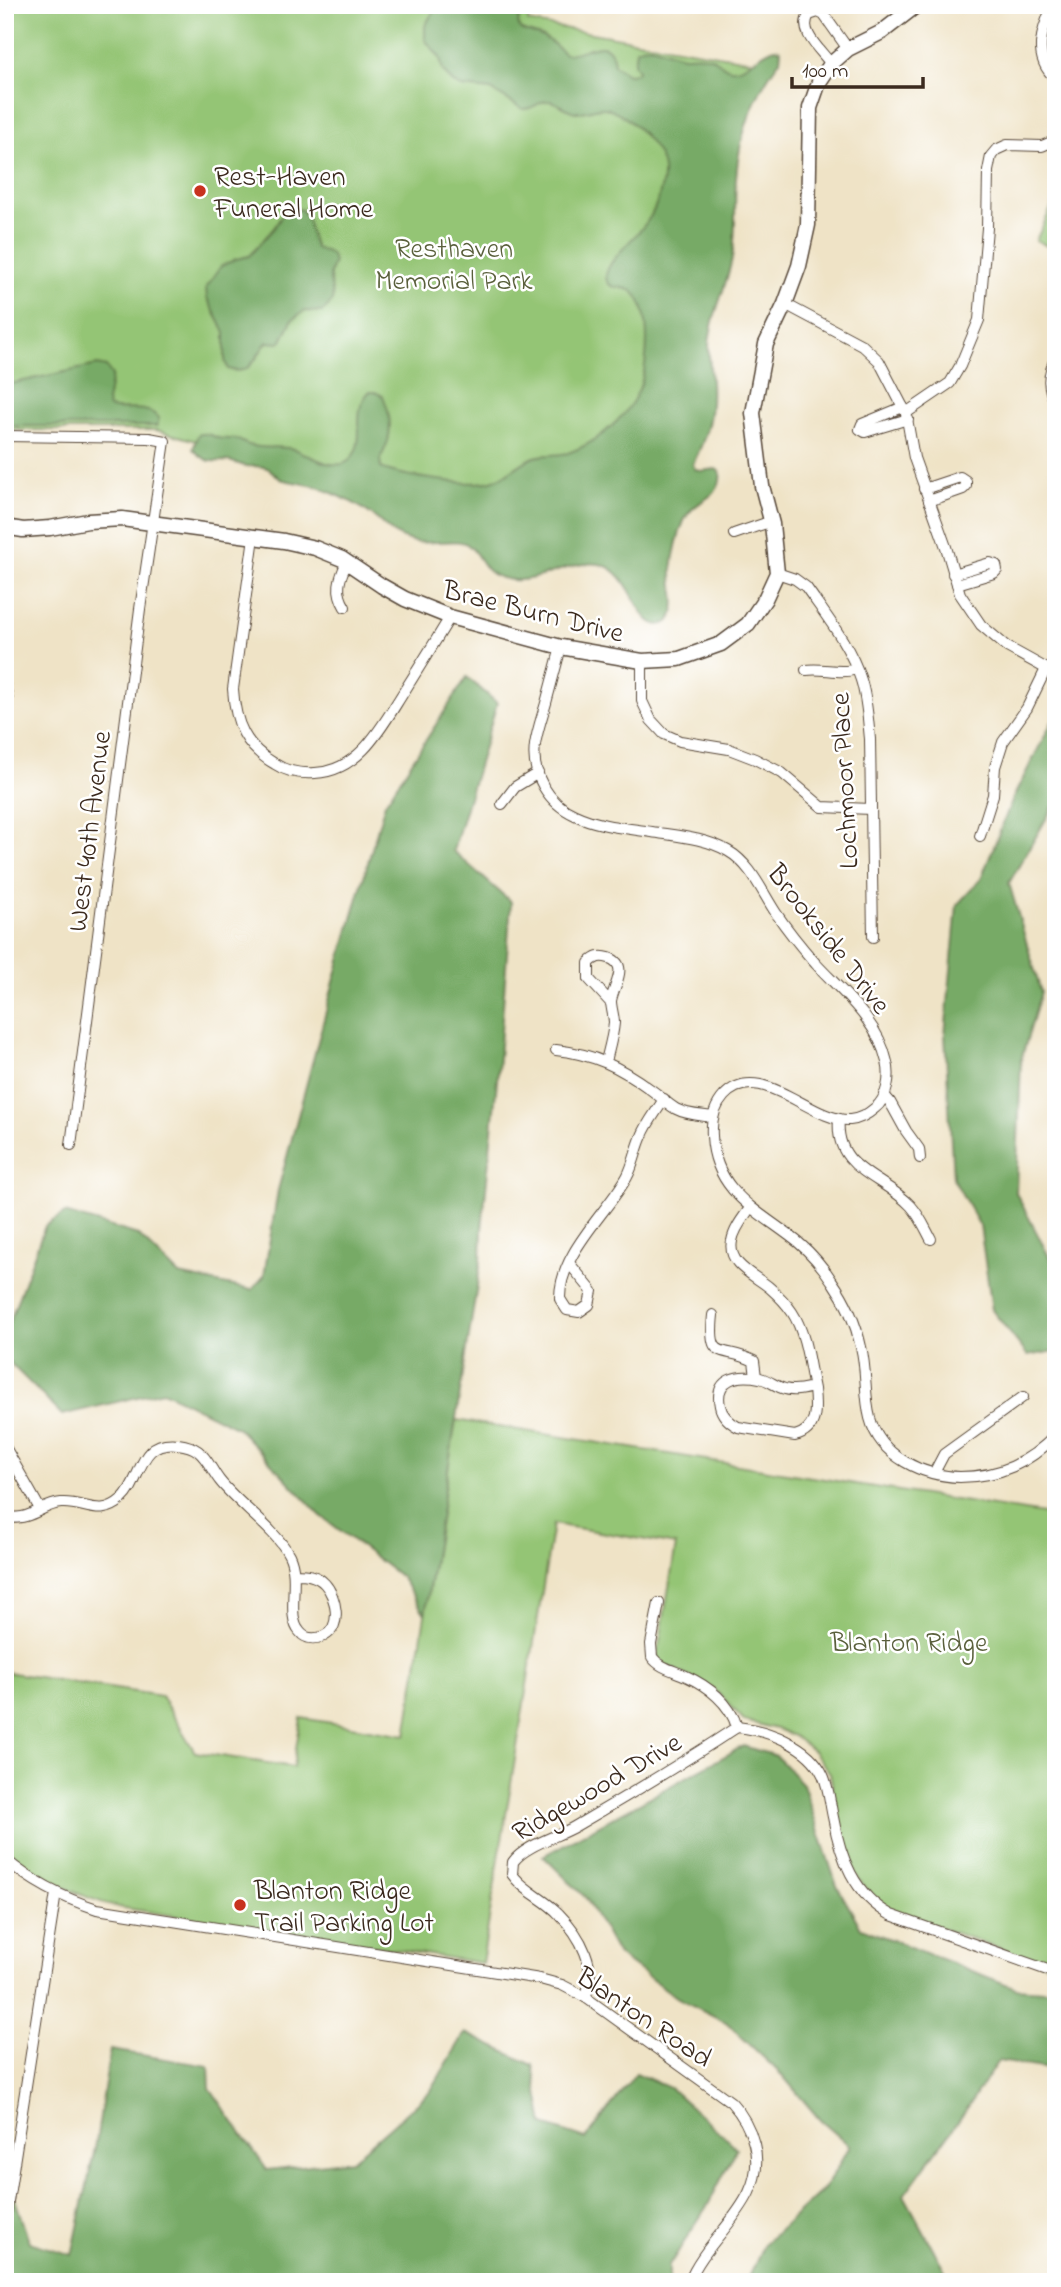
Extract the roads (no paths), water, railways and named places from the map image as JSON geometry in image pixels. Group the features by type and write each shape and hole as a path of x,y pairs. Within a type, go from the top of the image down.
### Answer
{"street":[{"path":"777,573 772,521 762,486 753,413 766,344 799,266 808,225 810,108 819,82 831,64 848,48 882,32 918,5"},
{"path":"1053,5 1043,32 1041,54 1043,65 1056,79"},
{"path":"831,64 806,30 805,22 809,15 817,12 824,15 848,48"},
{"path":"906,413 950,383 979,320 991,156 996,150 1007,145 1042,146 1056,140"},
{"path":"785,304 862,345 879,361 906,413 914,458 960,594 981,625 1007,647 1056,674"},
{"path":"1056,356 1048,388 1056,405"},
{"name":"West 40th Avenue","path":"5,436 149,438 165,441 71,1145"},
{"path":"924,489 960,477 966,481 963,489 929,501"},
{"name":"Brae Burn Drive","path":"5,527 23,530 50,528 104,519 254,537 315,548 347,562 405,599 450,617 561,647 642,661 679,659 721,644 748,624 765,599 777,573"},
{"path":"734,534 772,521"},
{"path":"254,537 236,664 234,703 242,731 254,751 290,771 325,773 339,768 361,753 378,732 450,617"},
{"path":"345,607 339,596 338,585 347,562"},
{"name":"Lochmoor Place","path":"777,573 795,579 806,587 839,636 861,681 868,714 873,937"},
{"path":"502,804 515,787 538,773 535,745 561,647"},
{"path":"642,661 642,701 651,720 664,734 680,741 729,749 755,759 782,773 822,807 871,809"},
{"path":"806,670 856,669"},
{"path":"980,836 993,795 995,767 1000,750 1008,733 1027,708 1046,669"},
{"path":"5,684 8,702 5,722"},
{"name":"Brookside Drive","path":"538,773 550,796 573,815 606,825 699,840 720,846 737,856 778,916 815,963 842,989 872,1025 887,1061 888,1082 884,1095"},
{"path":"606,1061 614,1026 611,1003 620,968 612,959 595,957 589,963 589,979 611,1003"},
{"path":"556,1049 582,1052 606,1061 676,1109 688,1114 713,1117"},
{"path":"884,1095 881,1104 864,1117 847,1121 776,1090 746,1084 732,1089 723,1097 713,1117 712,1140 719,1168 733,1192 803,1247 830,1277 843,1299 857,1334 865,1370 869,1415 875,1432 883,1444 902,1460 934,1473 975,1477 1005,1470 1028,1460 1056,1435"},
{"path":"884,1095 920,1151 920,1158"},
{"path":"569,1263 592,1291 589,1305 579,1312 567,1310 560,1299 562,1280 569,1263 585,1236 627,1176 642,1136 664,1099"},
{"path":"839,1119 839,1137 846,1156 909,1204 931,1239"},
{"path":"750,1208 735,1231 732,1254 742,1267 770,1288 791,1310 803,1342 813,1387 815,1415 810,1427 803,1434 791,1436 738,1427 730,1423 722,1412 719,1397 726,1380 730,1378 757,1377 786,1390 813,1387"},
{"path":"713,1315 711,1335 714,1344 722,1351 754,1361 757,1377"},
{"path":"934,1473 944,1454 1023,1397"},
{"path":"5,1518 27,1516 64,1502 86,1508 110,1507 122,1500 146,1455 163,1445 185,1445 198,1451 219,1480 289,1554 295,1573 295,1624 307,1638 323,1636 330,1632 334,1625 335,1604 331,1593 324,1583 315,1577 295,1573"},
{"path":"5,1447 40,1509"},
{"path":"659,1604 651,1644 652,1657 660,1665 687,1676 712,1692 731,1712 737,1727 762,1731 781,1738 816,1766 823,1775 838,1845 849,1870 861,1891 880,1909 1002,1956 1056,1973"},
{"name":"Ridgewood Drive","path":"585,1997 590,1986 590,1971 581,1944 559,1914 516,1880 512,1874 513,1862 524,1851 568,1830 635,1792 737,1727"},
{"name":"Blanton Road","path":"5,1859 37,1883 57,1893 82,1904 114,1913 540,1979 562,1985 585,1997 731,2102 749,2127 757,2164 754,2183 743,2204 700,2259 689,2282"},
{"path":"5,2221 57,1893"}],"place":[{"name":"Rest-Haven Funeral Home","path":"200,191"},
{"name":"Blanton Ridge Trail Parking Lot","path":"240,1905"}],"park label":[{"name":"Resthaven Memorial Park","path":"454,263"},
{"name":"Blanton Ridge","path":"909,1641"}]}
